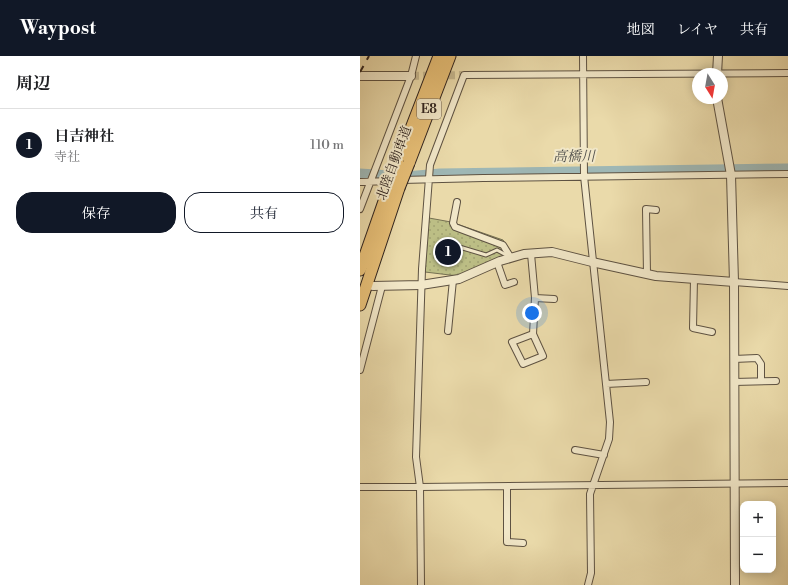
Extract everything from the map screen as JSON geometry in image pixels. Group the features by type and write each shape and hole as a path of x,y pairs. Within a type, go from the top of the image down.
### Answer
{"highway":[{"name":"北陸自動車道","path":"361,267 394,187 439,56"},
{"name":"北陸自動車道","path":"403,162 450,56"},
{"name":"北陸自動車道","path":"360,305 394,187"}],"street":[{"path":"360,209 411,76 416,56"},
{"path":"583,56 584,176 610,422 609,439 590,494 591,573 588,585"},
{"path":"717,68 718,56"},
{"path":"728,74 788,73"},
{"path":"421,585 420,488 416,457 421,285 428,179 430,165 464,75 692,74"},
{"path":"360,76 411,76"},
{"path":"719,104 731,175 734,282 735,585"},
{"path":"360,182 584,176 788,174"},
{"path":"457,202 453,223 455,227 503,245 511,258"},
{"path":"647,274 646,209 656,210"},
{"path":"373,286 421,285 454,280 497,262 524,254 552,252 647,274 788,286"},
{"path":"531,254 535,298 533,334 543,356 522,364 512,342 533,334"},
{"path":"497,262 505,285 514,282"},
{"path":"694,279 693,328 712,332"},
{"path":"448,331 454,280"},
{"path":"360,370 382,286"},
{"path":"535,298 554,299"},
{"path":"734,359 757,358 761,364 761,381"},
{"path":"734,382 776,381"},
{"path":"606,384 646,382"},
{"path":"575,450 604,455"},
{"path":"360,487 420,488 788,483"},
{"path":"506,486 507,542 523,544"}],"lane":[{"path":"446,243 486,255 497,250 511,258"}],"green space":[{"path":"429,218 451,222 503,240 511,253 458,276 425,272"}],"waterway":[{"name":"高橋川","path":"360,174 406,177 440,174 788,169"}],"tunnel":[{"path":"411,76 464,75"}],"railway":[{"path":"360,72 369,56"}],"place":[{"name":"日吉神社","path":"448,252"}]}
